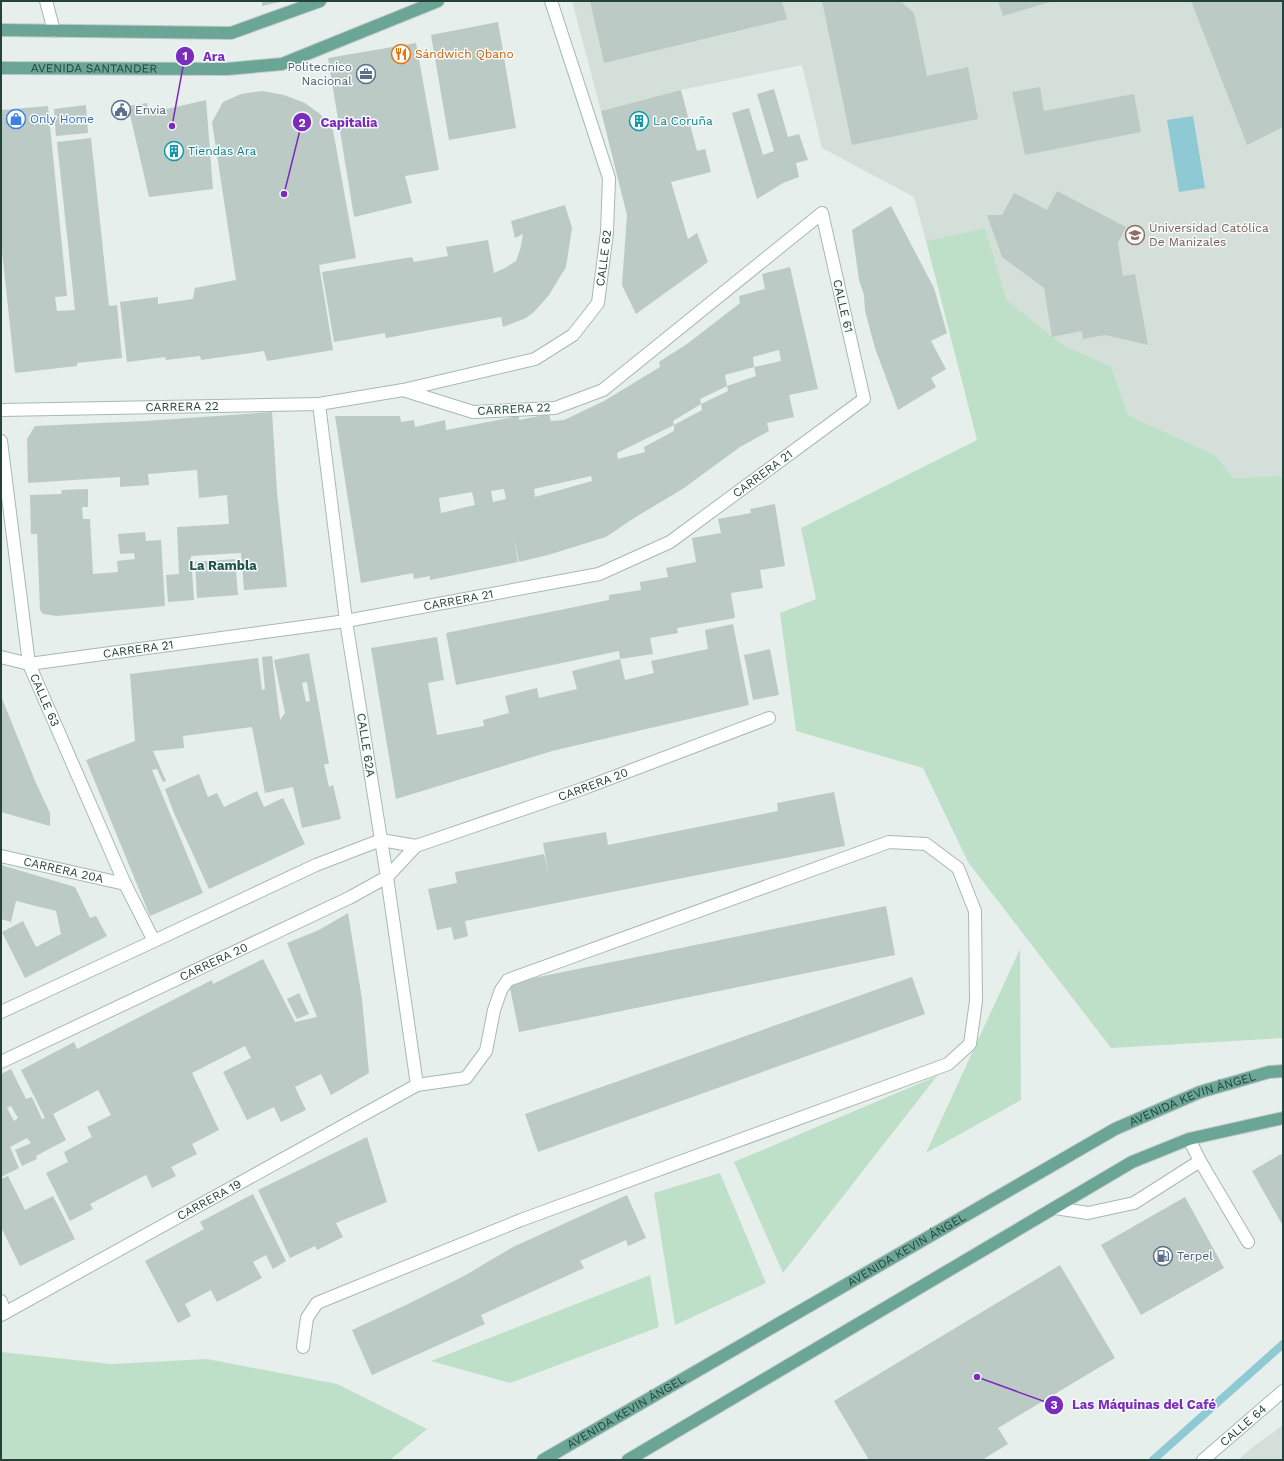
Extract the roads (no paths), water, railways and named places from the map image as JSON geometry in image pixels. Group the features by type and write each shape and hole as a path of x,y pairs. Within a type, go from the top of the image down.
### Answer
{"main road":[{"path":"1,30 231,33 320,1"},
{"name":"AVENIDA SANTANDER","path":"1,68 227,69 282,64 340,42 438,1"},
{"name":"AVENIDA KEVIN ÁNGEL","path":"543,1460 1115,1129 1200,1092 1269,1072 1283,1071"},
{"path":"628,1460 1132,1162 1189,1139 1282,1118"}],"street":[{"path":"46,1 54,31"},
{"name":"CALLE 62","path":"403,390 535,359 573,335 598,303 607,232 609,178 551,1"},
{"name":"CARRERA 22","path":"1,410 320,404 403,390 474,412 555,408 603,390 822,213"},
{"name":"CALLE 61","path":"822,213 864,399"},
{"name":"CARRERA 21","path":"1,657 29,664 346,620 599,574 670,542 864,399"},
{"name":"CALLE 62A","path":"320,404 346,620 387,877 417,1085"},
{"name":"CALLE 63","path":"1,441 29,664 125,884 154,941"},
{"name":"CARRERA 20","path":"1,1062 342,902 387,877 416,846 582,788 768,718"},
{"path":"1,1012 316,865 381,840"},
{"name":"CARRERA 20","path":"381,840 416,846"},
{"path":"303,1347 307,1318 317,1304 521,1220 948,1064 970,1044 976,1001 975,911 958,868 926,844 889,842 508,980 501,990 494,1010 486,1051 466,1078 417,1085"},
{"name":"CARRERA 20A","path":"1,856 125,884"},
{"name":"CARRERA 19","path":"2,1310 417,1085"},
{"path":"1189,1139 1200,1161 1248,1242"},
{"path":"1055,1208 1088,1213 1134,1203 1200,1161"},
{"name":"CALLE 64","path":"1203,1460 1283,1391"}],"water":[{"path":"1193,116 1205,188 1179,192 1167,120"}],"waterway":[{"path":"1153,1460 1283,1344"}],"place":[{"name":"Sándwich Qbano","path":"401,54"},
{"name":"Politecnico Nacional","path":"366,74"},
{"name":"Envia","path":"121,110"},
{"name":"Only Home","path":"16,119"},
{"name":"La Coruña","path":"639,121"},
{"name":"Ara","path":"172,126"},
{"name":"Tiendas Ara","path":"174,151"},
{"name":"Capitalia","path":"284,194"},
{"name":"Universidad Católica De Manizales","path":"1135,235"},
{"name":"Terpel","path":"1163,1256"},
{"name":"Las Máquinas del Café","path":"977,1377"}],"district":[{"name":"La Rambla","path":"223,565"}]}
